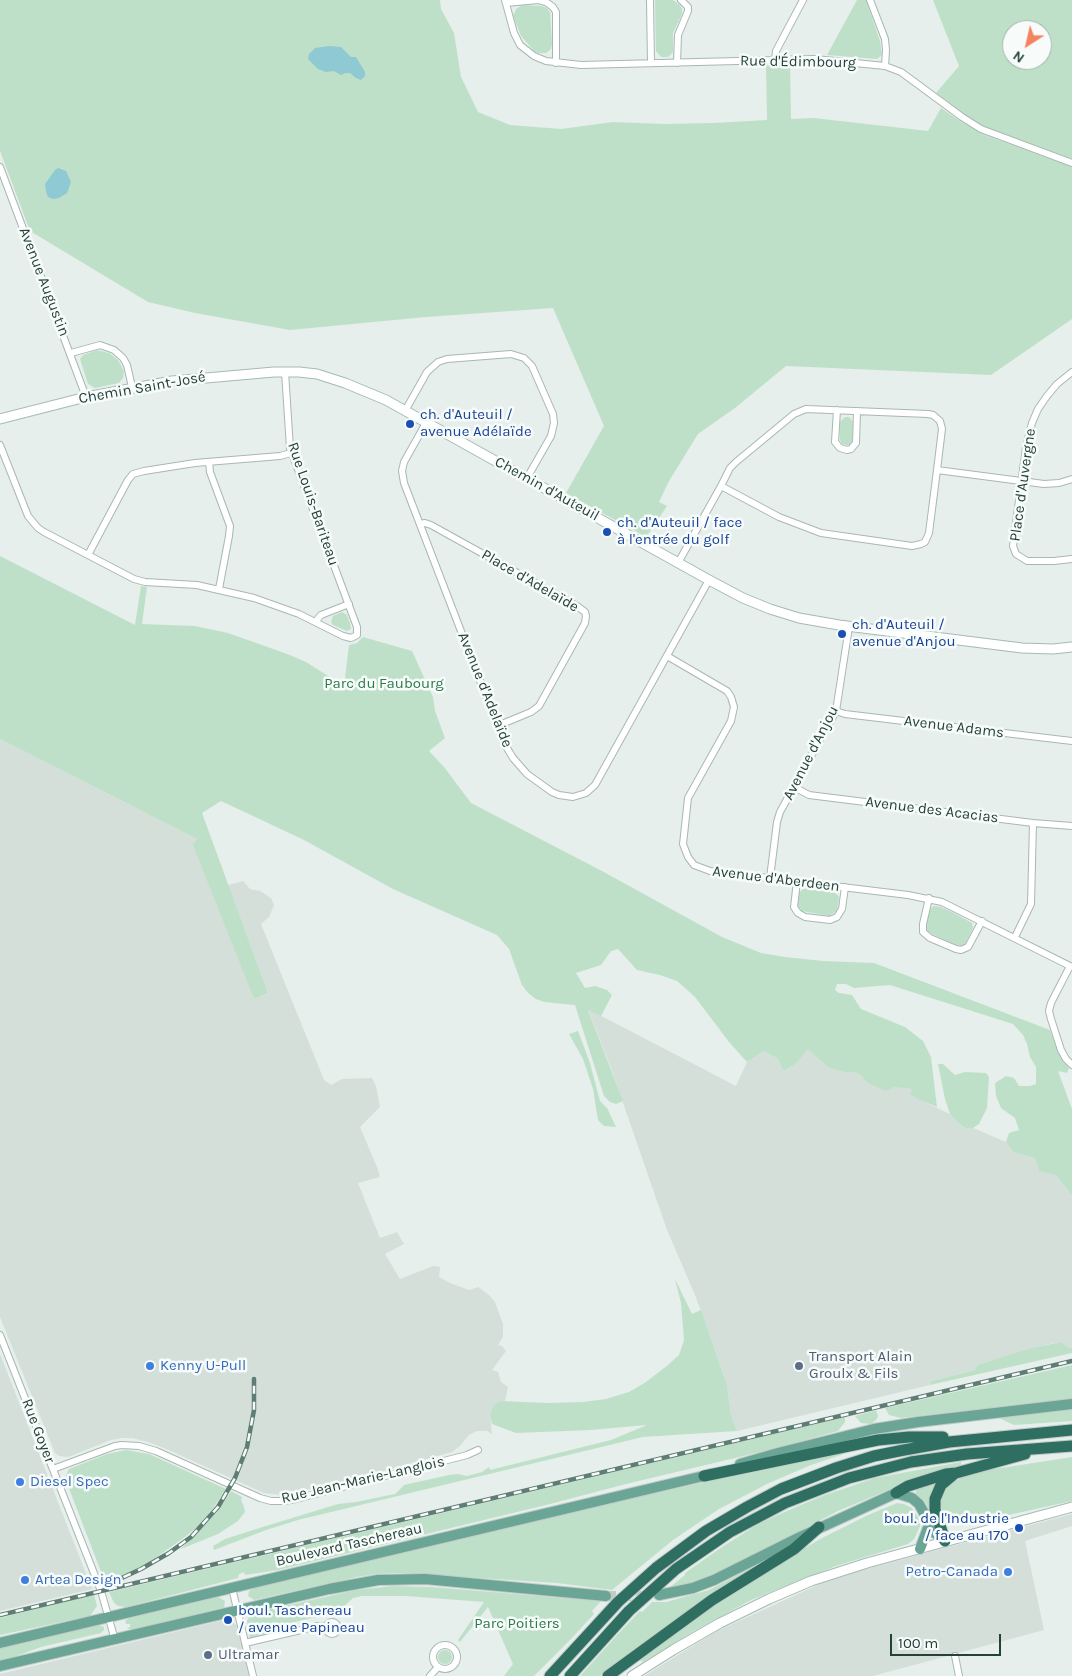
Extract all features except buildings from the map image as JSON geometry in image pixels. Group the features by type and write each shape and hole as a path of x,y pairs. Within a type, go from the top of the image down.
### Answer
{"highway":[{"path":"550,1676 608,1613 648,1574 694,1539 747,1507 799,1482 874,1456 934,1444 1072,1430"},
{"path":"704,1476 889,1438 988,1438"},
{"path":"570,1676 624,1616 676,1569 720,1538 772,1509 835,1482 900,1464 967,1454 1072,1446"},
{"path":"896,1492 937,1476 956,1473 1043,1449"},
{"path":"946,1541 935,1510 935,1499 941,1485 956,1473"},
{"path":"608,1676 720,1595 794,1549 820,1527"}],"main road":[{"name":"Boulevard Taschereau","path":"0,1643 704,1476 762,1457 864,1431 918,1422 1072,1404"},
{"path":"659,1595 685,1591 707,1584 820,1527 896,1492 912,1498 919,1504 924,1510 929,1525 935,1533 946,1541"},
{"path":"920,1549 929,1525"},
{"path":"0,1666 343,1586 388,1579 425,1579 606,1596"}],"street":[{"name":"Rue d'Édimbourg","path":"556,63 556,12 553,7 546,2 538,0 505,2 514,33 520,45 534,56 556,63 581,65 833,60 885,66 905,75 962,118 980,129 1072,163"},
{"path":"650,0 651,63"},
{"path":"677,63 678,35 688,11 688,7 681,0"},
{"path":"775,60 776,51 803,0"},
{"path":"870,0 885,39 885,66"},
{"name":"Avenue Augustin","path":"0,167 86,397"},
{"path":"71,353 95,346 104,346 114,350 123,358 127,365 132,388"},
{"path":"405,411 428,372 438,362 511,354 524,358 532,366 553,414 554,423 551,436 527,478"},
{"name":"Chemin Saint-José","path":"0,419 86,397 132,388 212,376 286,372"},
{"name":"Chemin d'Auteuil","path":"286,372 312,373 335,379 372,394 426,422 709,580 743,598 780,613 849,627 1022,648 1052,649 1072,647"},
{"name":"Rue Louis-Bariteau","path":"0,445 25,508 33,522 44,532 140,581 197,585 219,589 267,602 316,621 347,638 355,637 358,627 291,453 286,372"},
{"name":"Place d'Auvergne","path":"1072,372 1051,390 1035,416 1027,440 1013,546 1016,554 1026,561 1054,562 1072,560"},
{"path":"678,563 721,486 733,465 794,414 806,410 837,410 928,414 940,421 942,429 930,533 925,542 921,544 912,546 841,537 804,528 770,513 721,486"},
{"path":"837,410 835,442 840,448 847,450 851,449 856,443 857,411"},
{"name":"Avenue d'Adelaïde","path":"426,422 404,462 402,471 404,483 497,726 513,758 527,774 544,788 559,795 573,797 579,796 591,789 598,780 709,580"},
{"path":"88,555 133,474 209,462 280,456 291,453"},
{"path":"209,462 210,472 230,526 219,589"},
{"path":"937,470 1052,484 1072,479"},
{"name":"Place d'Adelaïde","path":"420,524 431,525 568,601 581,609 586,616 585,622 539,706 531,712 497,726"},
{"path":"316,621 321,615 349,604"},
{"name":"Avenue d'Anjou","path":"770,878 778,818 836,711 849,627"},
{"name":"Avenue d'Aberdeen","path":"667,656 727,690 732,697 734,707 733,716 688,798 683,838 686,853 694,865 703,869 929,898 948,904 1071,967"},
{"name":"Avenue Adams","path":"836,711 846,714 1072,741"},
{"name":"Avenue des Acacias","path":"794,787 809,795 1033,823 1072,826"},
{"path":"1014,937 1031,904 1033,823"},
{"path":"796,881 794,907 798,913 805,917 835,919 842,909 845,887"},
{"path":"929,898 922,927 924,933 930,938 956,949 964,949 968,947 982,921"},
{"path":"1071,967 1051,1003 1049,1011 1061,1050 1072,1065"},
{"name":"Rue Goyer","path":"0,1335 110,1617 115,1640"},
{"name":"Rue Jean-Marie-Langlois","path":"53,1469 122,1444 139,1446 156,1451 260,1498 271,1501 283,1501 458,1457 478,1450"},
{"path":"632,1676 688,1640 732,1616 830,1574 1072,1507"},
{"path":"232,1588 253,1676"},
{"path":"245,1643 318,1626 326,1627"},
{"path":"955,1656 959,1676"},
{"path":"430,1676 438,1667"}],"shaded area":[{"path":"0,739 197,839 254,999 268,993 228,885 243,881 250,889 260,891 271,898 274,905 269,917 261,924 324,1080 331,1085 342,1079 372,1078 376,1086 380,1107 360,1127 380,1177 358,1183 380,1238 397,1232 404,1244 385,1254 400,1279 433,1266 440,1267 439,1277 469,1290 478,1287 495,1302 503,1324 503,1337 498,1345 502,1346 506,1351 492,1370 498,1372 501,1382 508,1387 505,1401 500,1401 493,1405 490,1415 492,1434 487,1431 477,1431 469,1435 452,1452 344,1482 281,1495 264,1493 164,1448 132,1438 111,1440 68,1457 59,1456 55,1453 0,1317"},
{"path":"588,1009 736,1086 747,1062 764,1051 778,1059 783,1071 796,1064 808,1048 829,1068 843,1072 858,1073 868,1083 912,1089 920,1100 950,1114 965,1128 973,1128 1006,1142 1013,1152 1035,1158 1039,1170 1056,1175 1072,1196 1072,1348 1061,1342 1049,1344 977,1365 975,1370 931,1381 930,1385 737,1431 731,1415 727,1385 711,1339 695,1295 667,1230 611,1068"},
{"path":"0,1354 92,1589 0,1611"},
{"path":"1072,1514 1072,1526 1025,1541 1044,1630 873,1676 644,1676 717,1631 822,1583 855,1572"},
{"path":"228,1619 237,1626 249,1676 0,1676 0,1674"}],"green space":[{"path":"0,0 440,0 441,9 454,33 461,77 478,112 510,125 561,129 613,122 664,124 767,120 766,65 790,64 791,119 814,118 928,131 941,108 982,134 1072,167 1072,319 991,375 786,366 735,408 698,434 669,481 659,502 667,506 646,537 566,493 604,426 553,308 426,317 290,330 195,313 148,302 30,231 0,151"},
{"path":"655,0 673,0 682,9 682,14 673,33 673,52 668,57 661,57 656,51"},
{"path":"857,0 866,0 880,41 882,55 877,59 827,55"},
{"path":"933,0 1072,0 1072,159 983,126 936,93 959,66"},
{"path":"522,5 542,6 550,12 552,44 551,49 546,53 534,51 521,36 513,16 516,9"},
{"path":"97,350 109,353 118,360 124,371 123,378 119,383 95,388 88,384 80,359 83,355"},
{"path":"845,417 849,417 853,422 850,445 842,444 840,440 840,422"},
{"name":"Parc du Faubourg","path":"0,556 135,625 141,586 147,587 142,624 195,626 228,633 306,662 344,686 349,645 357,643 363,637 412,651 433,697 435,711 445,738 429,751 444,767 471,803 602,871 722,937 761,953 823,961 874,963 1050,1030 1059,1054 1069,1068 1067,1073 1058,1071 1072,1109 1072,1196 1056,1175 1039,1171 1035,1158 1013,1152 1006,1142 1009,1133 1019,1130 1015,1118 1001,1108 996,1096 995,1083 1006,1076 1014,1078 1019,1086 1036,1084 1036,1067 1030,1057 1023,1035 1013,1024 890,985 854,988 846,984 837,984 835,990 839,993 852,995 861,1009 905,1027 923,1041 931,1057 937,1107 910,1094 912,1089 894,1087 886,1091 868,1083 858,1073 843,1072 829,1068 808,1049 796,1064 783,1071 778,1059 764,1051 747,1062 729,1042 695,997 677,981 637,970 618,949 611,951 601,965 576,973 585,988 595,986 607,990 612,995 601,1016 588,1010 623,1101 616,1104 610,1102 604,1096 575,1005 544,1002 528,993 522,985 509,949 497,935 393,889 304,840 221,801 202,813 268,993 254,999 193,845 197,839 0,739"},
{"path":"342,612 347,615 350,623 351,629 347,631 333,625 331,622 333,616"},
{"path":"804,888 835,892 839,897 837,911 829,916 802,911 798,906 799,893"},
{"path":"934,906 941,907 972,923 973,928 965,944 962,946 956,945 928,932 926,927 929,913"},
{"path":"578,1031 590,1063 600,1101 607,1108 616,1127 604,1126 598,1120 593,1089 583,1059 569,1034"},
{"path":"938,1064 943,1064 955,1075 965,1072 986,1073 989,1077 987,1108 979,1124 973,1128 965,1128 950,1114"},
{"path":"675,1279 692,1314 701,1310 727,1385 731,1415 737,1431 643,1437 298,1520 214,1550 213,1546 225,1539 338,1504 395,1494 404,1485 449,1475 467,1476 482,1472 489,1467 490,1470 611,1440 647,1425 591,1430 516,1433 492,1424 490,1415 493,1405 500,1401 583,1402 606,1399 629,1392 646,1382 679,1355 684,1340 681,1303"},
{"path":"1061,1342 1072,1348 1072,1353 930,1385 931,1381 975,1370 977,1365 1032,1348"},
{"path":"1072,1365 1072,1399 901,1418 889,1415 885,1408"},
{"path":"1072,1409 1072,1421 1014,1425 997,1417"},
{"path":"876,1410 877,1419 871,1424 861,1423 855,1416"},
{"path":"845,1417 845,1422 838,1431 773,1449 278,1570 245,1575 244,1572 239,1574 238,1578 126,1607 118,1606 114,1603 109,1592"},
{"path":"126,1450 149,1454 226,1489 212,1510 185,1537 151,1561 118,1578 105,1582 65,1478 69,1469 107,1454"},
{"path":"843,1451 844,1454 811,1465 767,1484 719,1509 673,1540 612,1590 557,1583 400,1573 357,1577 254,1600 248,1596 249,1591 256,1587 620,1501"},
{"path":"1072,1457 1072,1501 968,1524 954,1524 943,1515 942,1495 948,1486 964,1476 982,1471"},
{"path":"961,1462 961,1466 898,1486 838,1511 715,1575 691,1583 670,1587 685,1573 722,1547 760,1523 796,1507 875,1478"},
{"path":"936,1483 931,1494 931,1507 928,1507 924,1500 916,1495 916,1489"},
{"path":"231,1491 242,1497 241,1500 245,1512 238,1521 218,1534 181,1549 216,1513"},
{"path":"897,1503 912,1508 919,1519 920,1526 917,1533 908,1544 836,1566 751,1600 643,1662 640,1660 726,1597 776,1565 822,1538"},
{"path":"758,1564 758,1566 600,1676 580,1676 640,1611 642,1612 652,1602 666,1602 709,1590"},
{"name":"Parc Poitiers","path":"392,1586 432,1587 601,1601 592,1611 594,1614 534,1676 504,1676 513,1664 488,1607 460,1642 458,1640 484,1602 406,1596 362,1596 353,1598 338,1612 269,1628 269,1635 250,1639 247,1621 250,1615 254,1613 356,1590"},
{"path":"94,1594 97,1606 90,1616 0,1635 0,1618"},
{"path":"218,1597 225,1601 222,1608 132,1630 127,1628 130,1627 130,1624 126,1624 125,1621 129,1618"},
{"path":"99,1625 104,1627 101,1633 41,1647 0,1662 0,1648"},
{"path":"445,1650 450,1652 452,1657 450,1662 445,1664 440,1662 438,1657 440,1652"}],"water":[{"path":"341,47 351,57 356,57 365,72 365,76 361,80 350,73 341,75 334,71 326,72 318,69 308,59 309,54 315,48"},
{"path":"58,168 66,171 71,182 67,193 53,199 48,197 45,184"}],"tunnel":[{"path":"606,1596 650,1596"}],"railway":[{"path":"0,1615 1072,1361"},
{"path":"109,1584 169,1553 191,1537 218,1507 235,1478 247,1447 254,1410 254,1379"}],"place":[{"name":"ch. d'Auteuil / avenue Adélaïde","path":"410,424"},
{"name":"ch. d'Auteuil / face à l'entrée du golf","path":"607,532"},
{"name":"ch. d'Auteuil / avenue d'Anjou","path":"842,634"},
{"name":"Kenny U-Pull","path":"150,1366"},
{"name":"Transport Alain Groulx & Fils","path":"799,1366"},
{"name":"Diesel Spec","path":"20,1482"},
{"name":"boul. de l'Industrie / face au 170","path":"1019,1528"},
{"name":"Petro-Canada","path":"1008,1572"},
{"name":"Artea Design","path":"25,1580"},
{"name":"boul. Taschereau / avenue Papineau","path":"228,1620"},
{"name":"Ultramar","path":"208,1655"}]}
